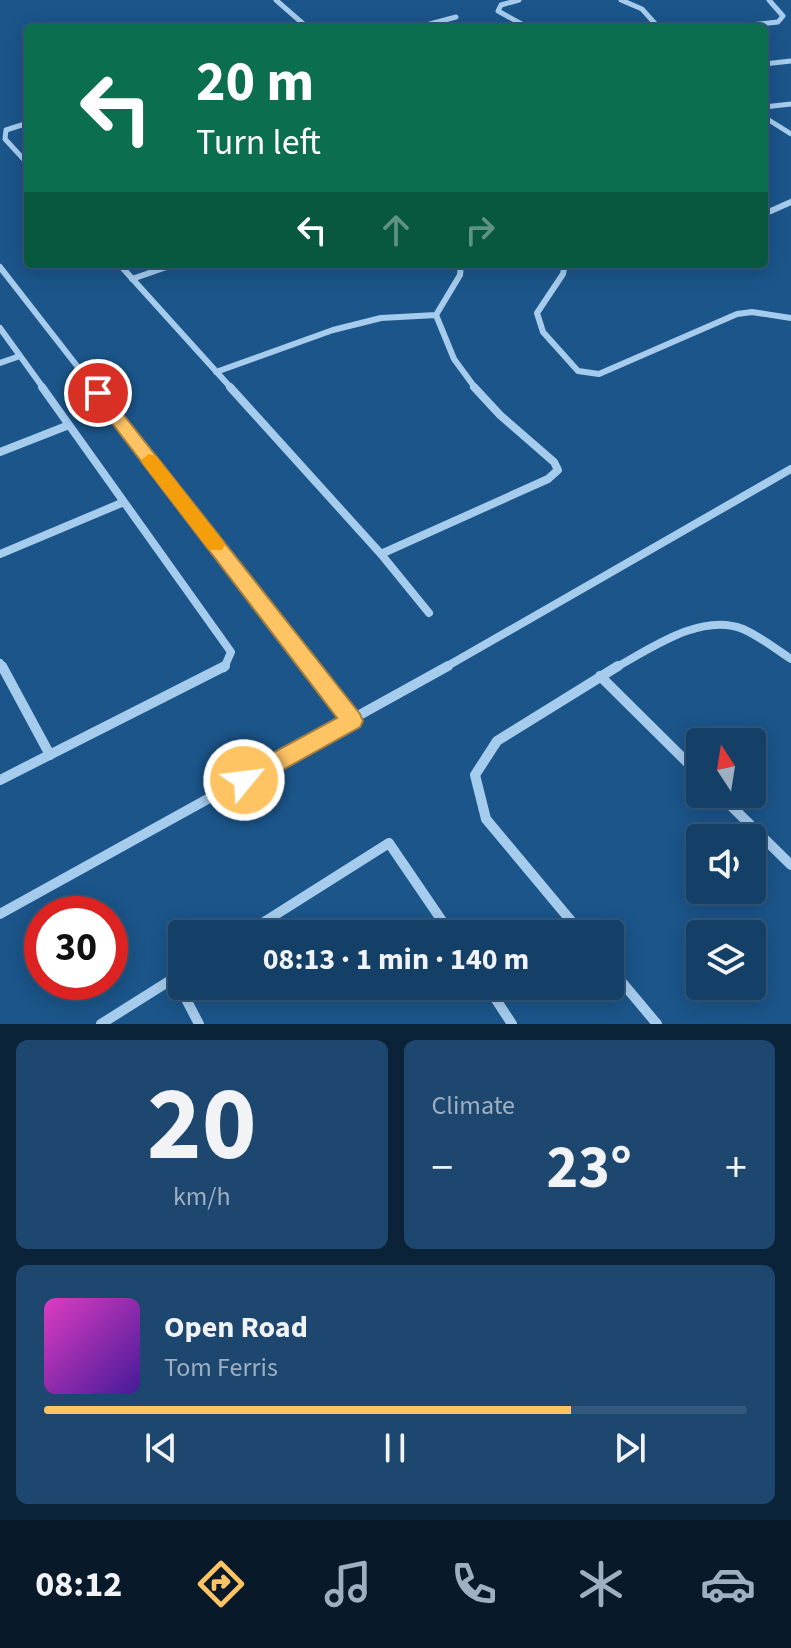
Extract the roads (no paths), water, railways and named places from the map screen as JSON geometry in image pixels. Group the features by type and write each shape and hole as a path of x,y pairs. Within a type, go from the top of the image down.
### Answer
{"street":[{"path":"278,1 288,0"},
{"path":"519,0 501,5 498,11 522,24"},
{"path":"621,0 642,9 655,24"},
{"path":"760,24 778,22 783,16 769,0"},
{"path":"278,1 304,24"},
{"path":"430,24 456,17"},
{"path":"768,64 791,61"},
{"path":"768,107 791,104"},
{"path":"768,120 791,134"},
{"path":"24,124 6,130 5,139 24,160"},
{"path":"768,212 791,202"},
{"path":"0,267 352,721"},
{"path":"122,268 381,554 429,613"},
{"path":"132,279 164,268"},
{"path":"381,554 548,479 558,470 554,462 496,413 458,367 440,334 436,315 460,275 461,268"},
{"path":"564,268 537,313 539,324 578,371 588,374 599,374 737,314 752,312 791,318"},
{"path":"216,372 349,326 381,318 436,315"},
{"path":"0,328 231,652 224,668 0,780"},
{"path":"0,363 20,356"},
{"path":"0,452 69,425"},
{"path":"0,914 352,721 791,469"},
{"path":"0,554 124,502"},
{"path":"570,920 486,819 475,775 497,741 600,676 684,631 701,626 741,628 791,659"},
{"path":"0,663 50,755"},
{"path":"600,676 686,761"},
{"path":"733,808 791,865"},
{"path":"267,920 389,843 441,920"},
{"path":"101,1024 168,982"},
{"path":"624,985 657,1024"},
{"path":"188,1000 199,1024"},
{"path":"496,1000 512,1024"}]}
